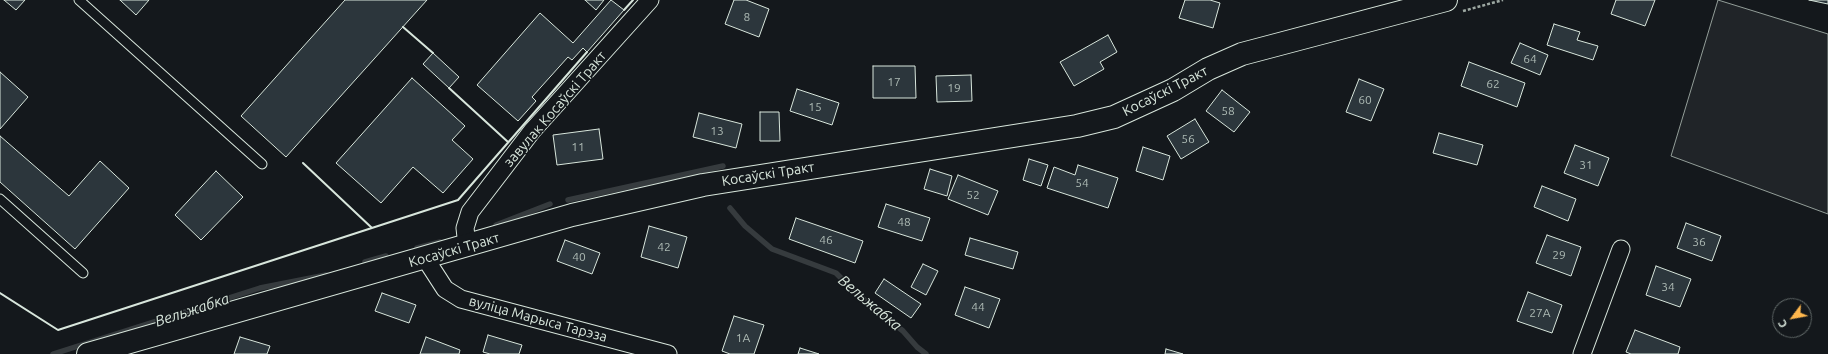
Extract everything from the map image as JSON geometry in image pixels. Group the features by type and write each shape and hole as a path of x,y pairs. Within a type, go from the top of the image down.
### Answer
{"main road":[{"name":"Косаўскі Тракт","path":"88,354 572,215 703,185 1077,126 1114,117 1173,90 1208,69 1242,54 1446,0"}],"street":[{"name":"завулак Косаўскі Тракт","path":"467,246 465,228 470,212 532,131 650,0"},
{"path":"1582,354 1621,249"},
{"name":"вуліца Марыса Тарэза","path":"425,258 445,289 461,299 668,354"}],"lane":[{"path":"80,0 262,164"},
{"path":"0,199 83,273"}],"shaded area":[{"path":"1718,0 1828,34 1828,214 1671,156"}],"building":[{"path":"4,0 25,0 16,10"},
{"path":"120,0 149,0 136,15"},
{"path":"345,0 427,0 286,157 241,116"},
{"path":"585,0 604,0 596,10"},
{"path":"611,0 624,10 587,52 583,48 572,60 568,57 532,97 536,101 518,121 477,85 540,13 573,43"},
{"path":"734,0 746,0 769,9 759,37 725,24"},
{"path":"1185,0 1210,0 1220,3 1213,28 1179,18"},
{"path":"1616,0 1655,0 1645,26 1611,14"},
{"path":"1809,0 1828,0 1828,4"},
{"path":"1554,24 1580,32 1577,40 1598,46 1593,60 1547,45"},
{"path":"1108,35 1117,52 1100,62 1104,69 1074,86 1060,62"},
{"path":"1520,43 1548,55 1540,75 1511,63"},
{"path":"433,53 459,77 449,88 423,64"},
{"path":"1469,62 1525,83 1517,107 1461,86"},
{"path":"873,66 915,66 916,98 873,98"},
{"path":"0,72 28,97 0,129"},
{"path":"971,75 972,101 937,102 936,76"},
{"path":"412,78 465,126 452,140 473,159 443,193 413,167 381,203 336,163"},
{"path":"1359,79 1384,89 1371,121 1346,112"},
{"path":"797,89 839,103 832,125 790,111"},
{"path":"1222,90 1250,112 1234,132 1206,111"},
{"path":"760,112 779,112 780,141 760,141"},
{"path":"699,113 742,124 736,148 693,137"},
{"path":"1195,119 1209,142 1181,159 1167,136"},
{"path":"599,129 603,159 557,165 553,135"},
{"path":"1439,133 1483,145 1477,165 1433,153"},
{"path":"0,136 69,196 100,161 129,188 75,249 0,182"},
{"path":"1575,145 1609,158 1598,186 1564,173"},
{"path":"1143,147 1170,156 1163,180 1136,171"},
{"path":"1029,159 1048,165 1041,186 1023,180"},
{"path":"1078,165 1118,178 1108,208 1047,188 1054,167 1075,175"},
{"path":"930,169 952,176 947,196 924,189"},
{"path":"216,171 243,197 201,240 175,215"},
{"path":"958,175 998,191 988,215 948,199"},
{"path":"1542,186 1576,199 1568,221 1534,207"},
{"path":"886,204 930,218 922,241 878,227"},
{"path":"796,218 863,241 855,263 789,239"},
{"path":"1686,223 1721,236 1712,261 1677,248"},
{"path":"649,226 687,237 678,268 641,257"},
{"path":"1547,235 1581,247 1571,276 1536,263"},
{"path":"970,238 1018,252 1013,269 965,255"},
{"path":"565,240 600,253 592,274 557,261"},
{"path":"923,264 938,271 926,295 911,287"},
{"path":"1656,266 1691,279 1680,307 1646,295"},
{"path":"884,279 921,304 911,318 875,293"},
{"path":"965,287 1000,299 989,328 955,315"},
{"path":"1528,292 1562,305 1552,333 1517,321"},
{"path":"382,293 416,305 409,323 375,311"},
{"path":"734,316 764,325 754,354 730,354 722,351"},
{"path":"1635,330 1680,347 1678,354 1631,354 1626,352"},
{"path":"488,335 522,345 519,354 490,354 483,352"},
{"path":"240,337 270,346 267,354 234,354"},
{"path":"426,337 460,350 459,354 420,354"},
{"path":"800,348 819,354 798,354"},
{"path":"1166,349 1183,354 1165,354"}],"waterway":[{"name":"Вельжабка","path":"568,200 723,166"},
{"name":"Вельжабка","path":"496,225 550,204"},
{"name":"Вельжабка","path":"730,208 745,226 772,249 836,273 857,294 903,331 917,347 926,354"},
{"name":"Вельжабка","path":"417,248 440,242"},
{"name":"Вельжабка","path":"365,262 386,256"},
{"name":"Вельжабка","path":"53,354 260,288 326,275"}],"wall":[{"path":"624,10 633,0"},
{"path":"403,27 433,53"},
{"path":"0,293 58,330 458,200 587,52"},
{"path":"449,88 508,142"},
{"path":"303,163 372,228"}]}
